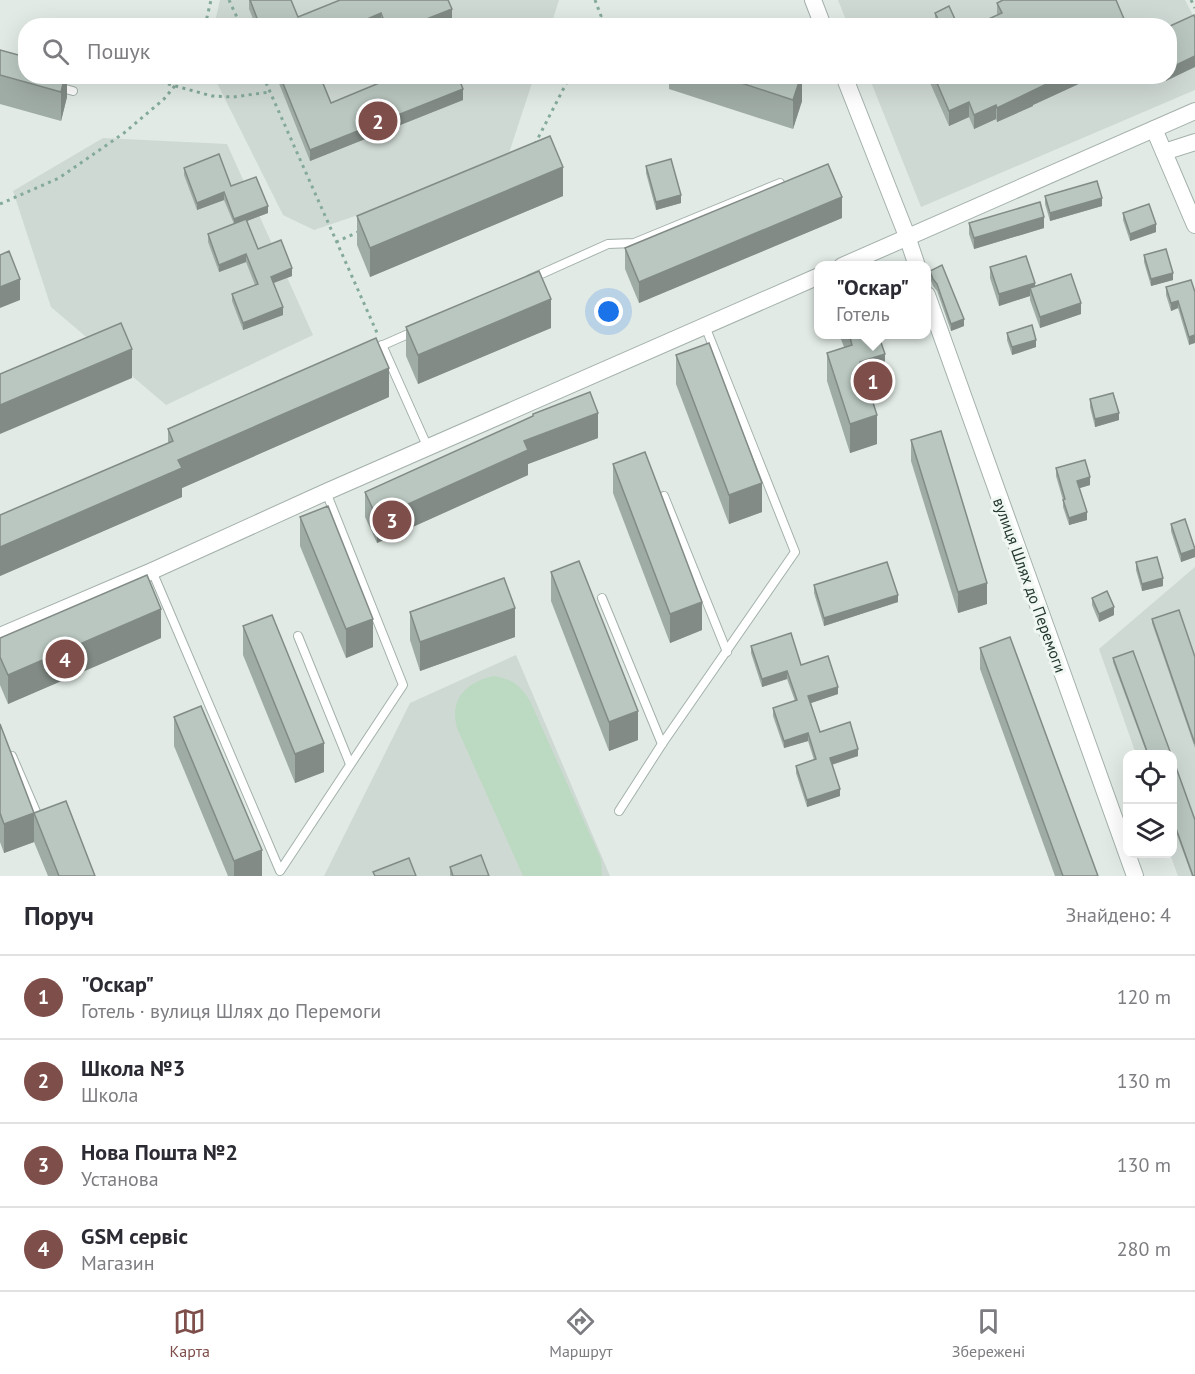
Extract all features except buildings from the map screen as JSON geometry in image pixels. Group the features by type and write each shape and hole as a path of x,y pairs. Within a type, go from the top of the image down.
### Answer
{"street":[{"path":"813,0 821,18"},
{"path":"847,84 915,261"},
{"path":"853,261 1195,111"},
{"path":"1154,129 1195,225"},
{"path":"1164,152 1195,142"},
{"path":"0,636 814,278"},
{"name":"вулиця Шлях до Перемоги","path":"931,306 1135,876"}],"lane":[{"path":"52,85 73,91"},
{"path":"522,282 608,244 634,243 780,183"},
{"path":"361,355 425,326"},
{"path":"619,811 662,744 795,552 705,326"},
{"path":"382,345 428,448"},
{"path":"281,874 403,685 326,492"},
{"path":"664,496 727,652"},
{"path":"152,571 281,874"},
{"path":"602,598 662,744"},
{"path":"298,636 350,764"},
{"path":"9,748 40,821"}],"path":[{"path":"207,18 211,0"},
{"path":"229,0 237,18"},
{"path":"595,0 601,18"},
{"path":"1191,0 1195,8"},
{"path":"168,84 212,96 233,97 270,92"},
{"path":"266,84 382,345"},
{"path":"530,153 566,84"},
{"path":"0,204 59,178 124,133 164,99 175,86"},
{"path":"336,242 367,229"}],"shaded area":[{"path":"220,0 559,0 553,18 216,18"},
{"path":"838,0 1185,0 1195,19 1195,90 921,207 872,84 1177,84 1177,18 845,18"},
{"path":"218,84 532,84 505,165 314,230 283,215"},
{"path":"103,138 227,144 313,335 166,405 51,307 13,191"},
{"path":"1195,567 1195,876 1178,876 1171,858 1177,858 1177,750 1135,750 1099,649"},
{"path":"516,655 610,876 324,876 410,703"}],"green space":[{"path":"494,676 515,684 530,701 601,859 602,876 523,876 457,728 456,706 462,693 473,684"}],"place":[{"name":"Школа №3","path":"378,121"},
{"name":"\"Оскар\"","path":"873,381"},
{"name":"Нова Пошта №2","path":"392,520"},
{"name":"GSM сервіс","path":"65,659"}]}
